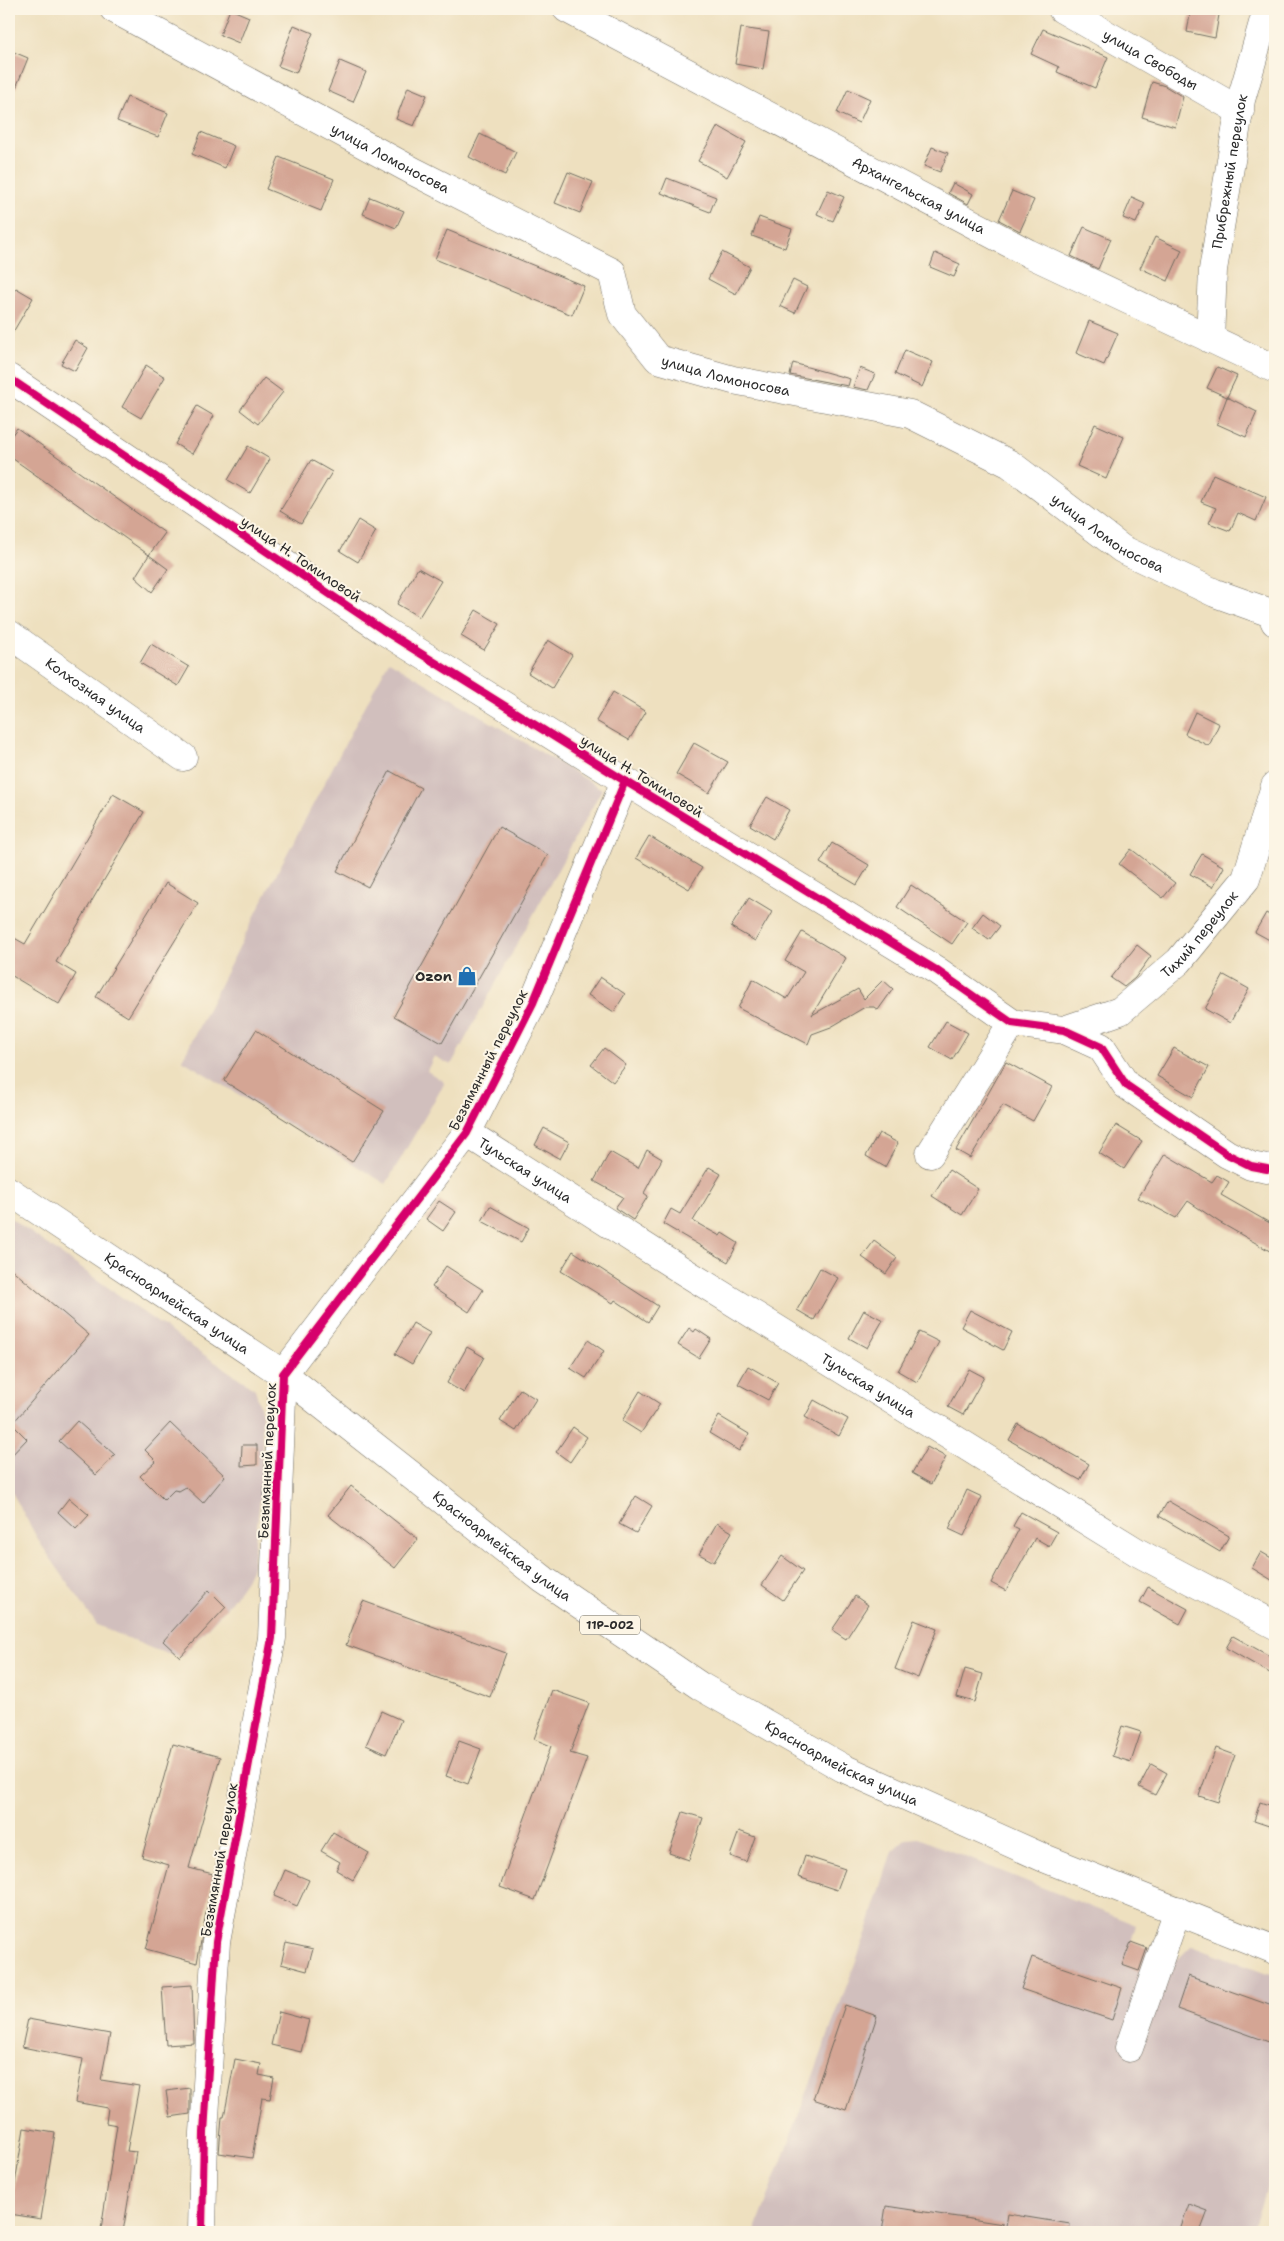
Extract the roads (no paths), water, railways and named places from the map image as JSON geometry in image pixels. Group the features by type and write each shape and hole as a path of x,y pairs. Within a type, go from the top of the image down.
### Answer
{"street":[{"name":"улица Ломоносова","path":"114,9 415,172 612,272 622,314 658,359 732,380 910,414 1010,464 1122,549 1215,593 1270,613 1275,622"},
{"name":"Архангельская улица","path":"567,9 598,16 1028,252 1275,369"},
{"name":"улица Свободы","path":"1062,9 1240,111"},
{"name":"Прибрежный переулок","path":"1210,339 1213,270 1240,111 1267,9"},
{"name":"улица Н. Томиловой","path":"9,378 383,630 625,781 936,970 1012,1023 1064,1030 1100,1047 1126,1085 1134,1091 1228,1154 1251,1166 1271,1168"},
{"name":"Колхозная улица","path":"9,634 183,757"},
{"name":"Безымянный переулок","path":"202,2232 204,2133 216,1942 272,1638 284,1374 467,1133 533,1003 625,781"},
{"name":"Тихий переулок","path":"1064,1030 1120,1011 1179,961 1246,879 1275,786"},
{"path":"930,1154 1012,1023"},
{"name":"Тульская улица","path":"467,1133 680,1269 1137,1552 1275,1625"},
{"name":"Красноармейская улица","path":"9,1191 284,1374 544,1580 700,1686 844,1768 1044,1858 1275,1950"},
{"path":"1129,2048 1177,1910"}],"place":[{"name":"Ozon","path":"467,976"}]}
